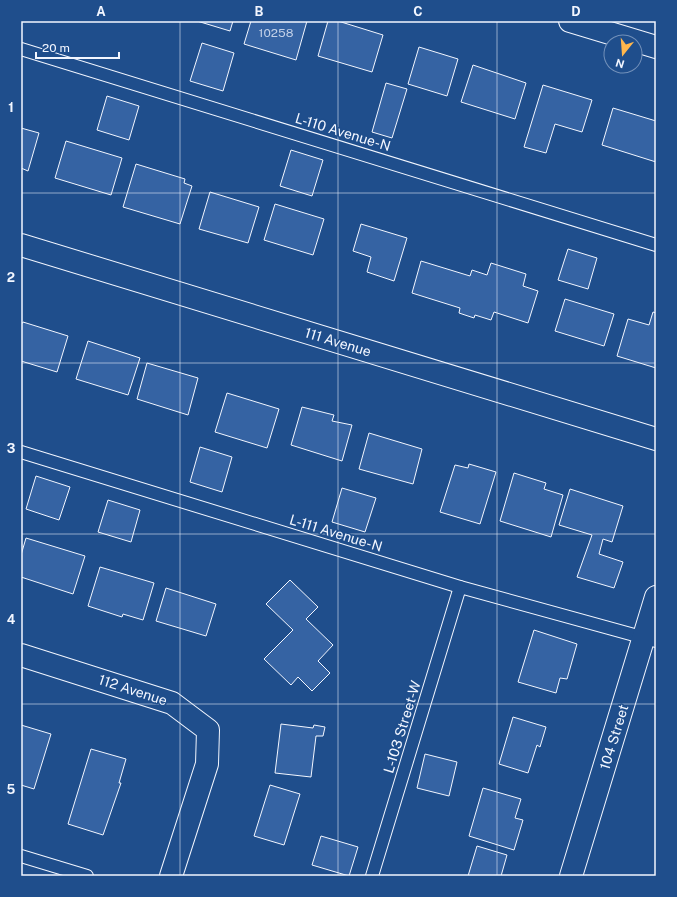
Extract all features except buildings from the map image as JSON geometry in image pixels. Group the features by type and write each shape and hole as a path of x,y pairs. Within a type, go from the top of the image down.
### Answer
{"street":[{"path":"570,21 656,48"},
{"name":"111 Avenue","path":"21,245 656,439"},
{"name":"104 Street","path":"571,876 650,639 656,597"},
{"name":"112 Avenue","path":"21,655 172,703 208,730 207,764 171,876"}],"lane":[{"name":"L-110 Avenue-N","path":"21,49 656,245"},
{"name":"L-111 Avenue-N","path":"21,452 460,587 650,639"},
{"name":"L-103 Street-W","path":"372,876 460,587"},
{"path":"21,856 87,876"}]}
